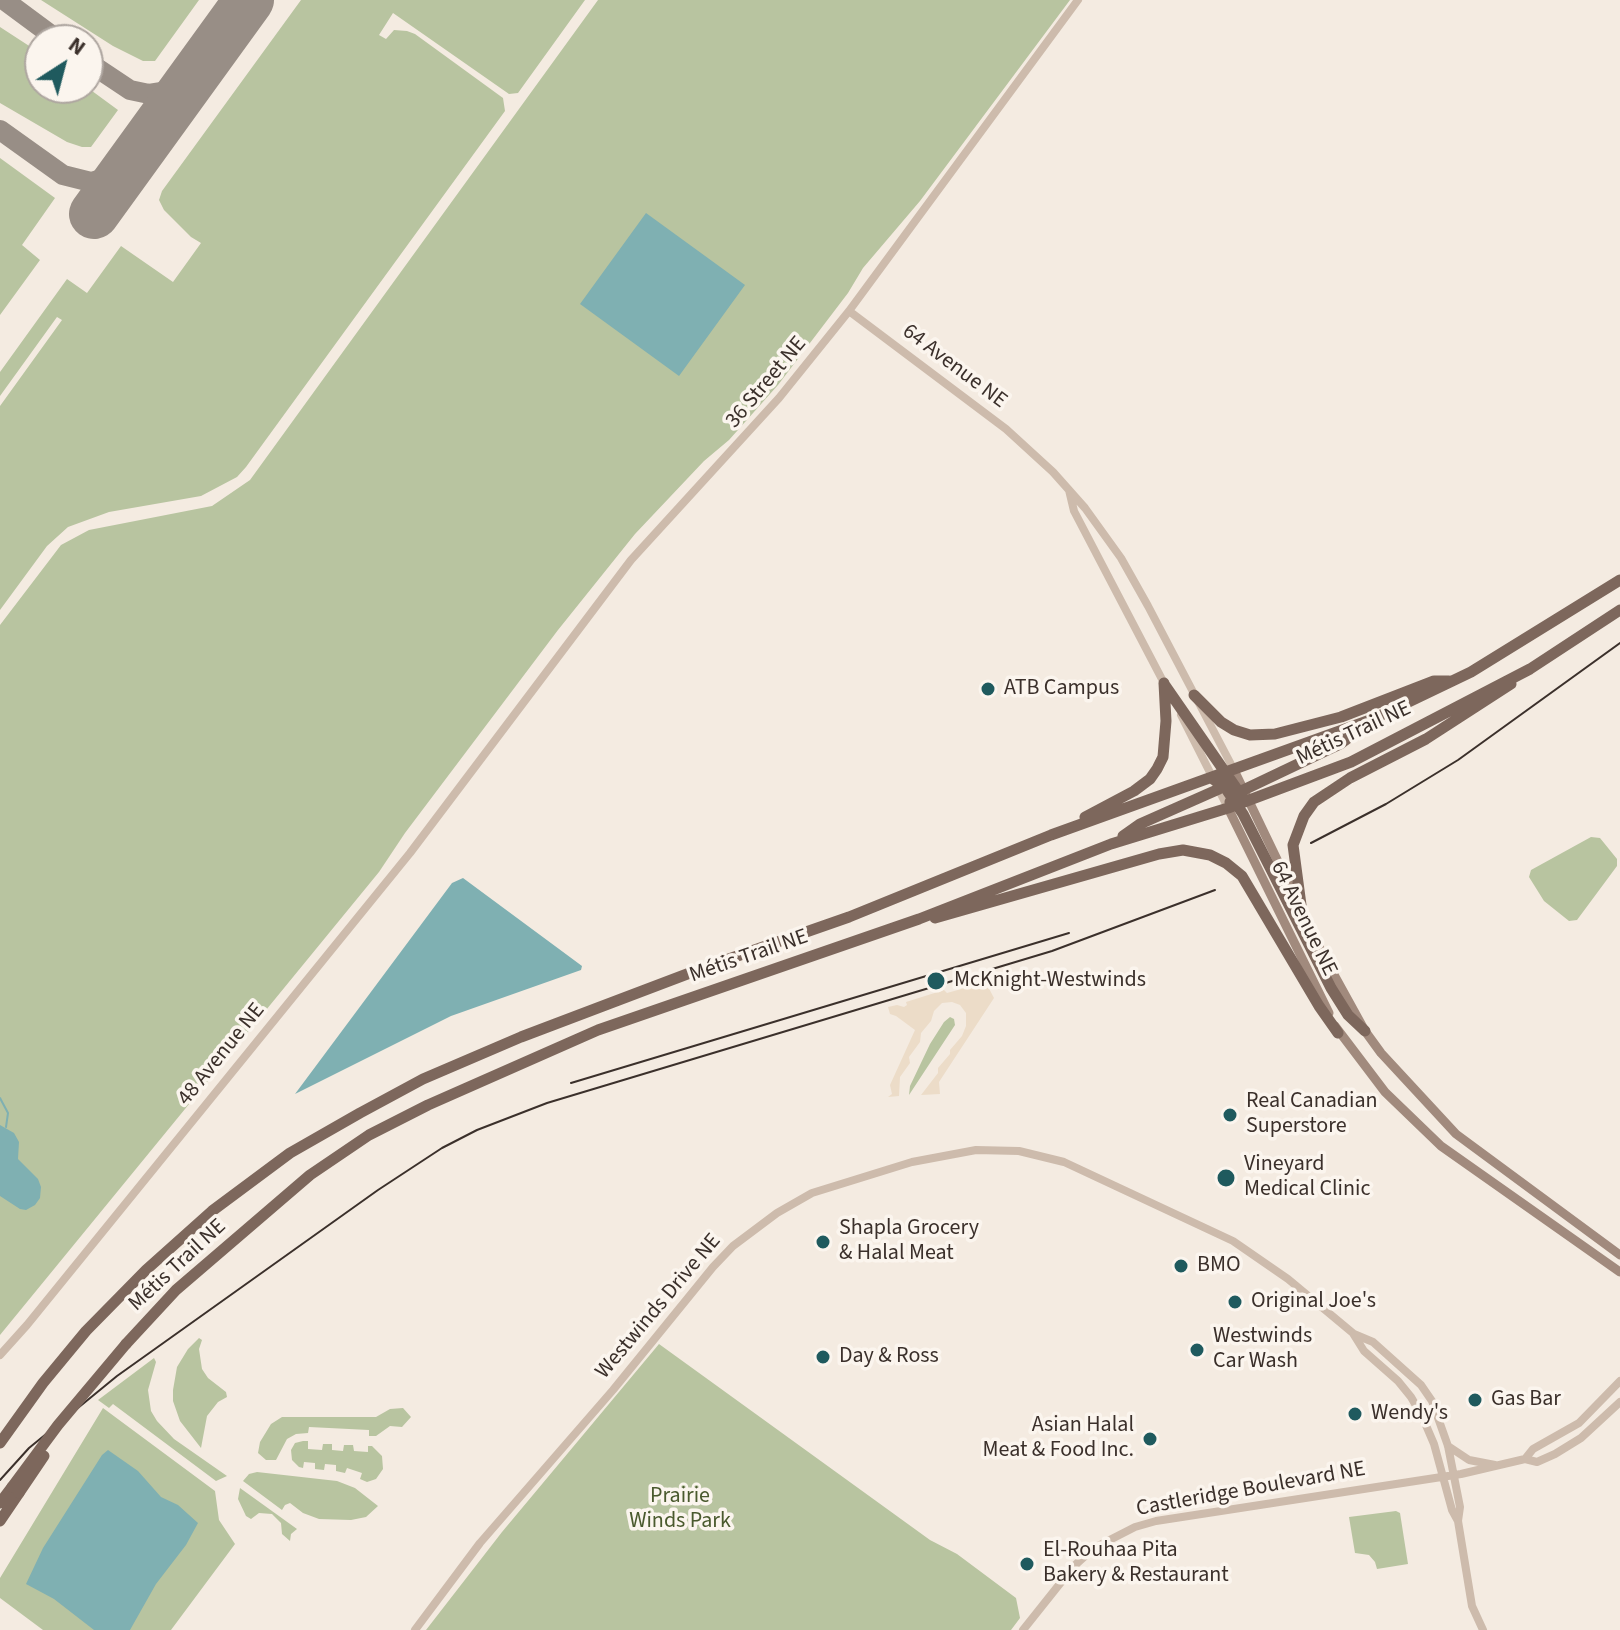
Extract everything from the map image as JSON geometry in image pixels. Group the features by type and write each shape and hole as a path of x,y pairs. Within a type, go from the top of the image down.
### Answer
{"main road":[{"name":"Métis Trail NE","path":"0,1443 43,1383 86,1331 146,1270 212,1211 290,1153 423,1079 486,1051 703,968 849,917 1051,835 1224,779 1373,719 1507,651 1620,580"},
{"name":"Métis Trail NE","path":"0,1503 16,1490 70,1411 176,1290 310,1175 369,1135 428,1105 598,1030 919,919 1238,798 1351,762 1530,669 1620,610"},
{"path":"1301,905 1293,845 1304,816 1314,802 1350,778 1426,739 1499,695 1530,669"},
{"path":"1194,695 1221,722 1234,730 1250,735 1275,734 1341,717 1434,681 1450,681"},
{"path":"1164,683 1238,798 1331,988 1348,1015 1365,1031"},
{"path":"1051,835 1134,791 1150,779 1163,757 1166,721 1164,683"},
{"path":"1238,798 1340,744 1373,719"},
{"path":"1111,844 1140,824 1224,779"},
{"name":"64 Avenue NE","path":"1238,798 1301,905 1322,953 1365,1031 1408,1085 1456,1134 1620,1255"},
{"name":"64 Avenue NE","path":"1238,798 1338,1033 1385,1092 1441,1146 1620,1272"},
{"path":"919,919 945,917 1159,854 1183,850 1210,855 1242,876 1338,1033"},
{"path":"0,1521 16,1490"}],"street":[{"name":"36 Street NE","path":"467,775 631,560 726,459 849,311 1078,0"},
{"name":"64 Avenue NE","path":"849,311 1006,429 1085,508 1121,558 1194,695 1224,779 1238,798"},
{"name":"64 Avenue NE","path":"1068,489 1074,511 1164,683"},
{"name":"48 Avenue NE","path":"0,1355 410,853 467,775"},
{"name":"Westwinds Drive NE","path":"415,1630 480,1543 733,1246 777,1213 812,1193 934,1156 976,1150 1019,1151 1064,1162 1233,1241 1288,1279 1354,1334 1373,1342 1421,1385 1432,1401 1448,1446 1460,1507 1458,1521"},
{"name":"Westwinds Drive NE","path":"1354,1334 1364,1351 1411,1397 1434,1444 1452,1510 1458,1521"},
{"name":"Castleridge Boulevard NE","path":"1525,1459 1533,1449 1579,1423 1620,1381"},
{"name":"Castleridge Boulevard NE","path":"1023,1630 1074,1566 1094,1548 1135,1527 1156,1521 1442,1477 1525,1459 1537,1462 1581,1438 1620,1402"},
{"path":"1448,1446 1469,1460 1502,1466"},
{"path":"1458,1521 1472,1606 1483,1630"}],"green space":[{"path":"41,0 199,0 155,61 143,61 104,40 104,24 79,24"},
{"path":"301,0 585,0 518,93 509,94 393,13 379,35 386,39 394,30 415,34 503,98 505,111 237,477 201,496 109,512 68,527 47,546 0,610 0,406 62,320 57,317 0,396 0,372 67,279 87,293 121,246 173,282 201,243 164,210 159,200 162,191"},
{"path":"598,0 1070,0 920,201 863,268 848,293 778,385 729,440 704,461 635,534 558,630 379,872 0,1335 0,625 61,545 89,530 212,506 250,480"},
{"path":"0,27 24,43 24,104 104,104 104,100 118,110 91,147 82,147 67,142 0,103"},
{"path":"0,158 55,198 22,245 40,260 0,315"},
{"path":"1591,837 1600,838 1617,859 1617,866 1577,920 1569,921 1544,901 1529,877 1531,870"},
{"path":"950,1017 955,1025 909,1095 910,1086 930,1044"},
{"path":"199,1338 202,1340 199,1349 202,1369 226,1392 227,1397 218,1402 207,1416 201,1448 180,1421 173,1401 177,1367"},
{"name":"Prairie Winds Park","path":"659,1344 930,1540 957,1554 1016,1598 1020,1618 1011,1630 426,1630 502,1532"},
{"path":"154,1358 156,1362 148,1390 151,1411 157,1421 174,1439 227,1476 216,1481 113,1404 109,1408 98,1400"},
{"path":"103,1408 215,1491 219,1520 235,1544 171,1630 43,1630 0,1598 0,1578"},
{"path":"403,1408 411,1417 402,1427 390,1426 376,1436 369,1436 369,1430 309,1427 308,1433 287,1439 276,1460 266,1460 258,1453 260,1442 271,1424 282,1417 376,1417 390,1409"},
{"path":"308,1441 308,1449 322,1450 323,1444 332,1444 332,1450 343,1451 344,1445 353,1445 354,1451 368,1452 368,1446 372,1446 382,1456 383,1469 376,1479 367,1482 360,1479 362,1473 347,1468 345,1473 336,1471 336,1465 325,1464 324,1470 315,1469 315,1463 304,1462 303,1468 299,1467 292,1460 291,1450 295,1443"},
{"path":"257,1472 337,1481 355,1488 378,1506 366,1517 351,1520 319,1519 303,1513 290,1503 282,1510 243,1481 249,1474"},
{"path":"240,1488 297,1529 291,1534 290,1541 282,1534 281,1523 272,1514 259,1513 251,1519 246,1516 238,1499"},
{"path":"1400,1513 1408,1564 1377,1569 1369,1555 1355,1553 1349,1517"}],"shaded area":[{"path":"984,979 994,998 939,1082 940,1094 921,1095 966,1026 966,1013 960,1005 952,1002 942,1003 934,1011 931,1021 921,1033 920,1042 909,1057 910,1063 900,1077 899,1096 888,1097 892,1094 890,1085 915,1030 890,1014 888,1007 904,1007 906,1002 944,990 947,993 972,986 972,982"}],"water":[{"path":"646,213 745,285 679,376 580,304"},
{"path":"463,878 582,966 581,970 451,1016 295,1094 452,883"},
{"path":"0,1125 14,1133 19,1142 18,1159 38,1179 41,1187 40,1198 26,1210 0,1196"},
{"path":"108,1450 138,1471 161,1497 178,1505 198,1523 186,1545 156,1584 130,1630 94,1630 54,1599 26,1584 43,1548"}],"waterway":[{"path":"0,1098 8,1113 6,1127"}],"taxiway":[{"path":"4,0 36,24"},
{"path":"104,73 130,90 149,94 181,85 194,73 243,4"},
{"path":"0,130 63,175 91,182 108,177 127,164 170,105"}],"runway":[{"path":"94,214 249,0"}],"tram line":[{"path":"1311,843 1386,804 1458,760 1620,643"},
{"path":"0,1480 29,1448 117,1376 378,1190 442,1148 477,1130 547,1103 1052,951 1215,890"},
{"path":"571,1083 1069,933"}],"place":[{"name":"ATB Campus","path":"988,689"},
{"name":"McKnight-Westwinds","path":"936,981"},
{"name":"Real Canadian Superstore","path":"1230,1115"},
{"name":"Vineyard Medical Clinic","path":"1226,1178"},
{"name":"Shapla Grocery & Halal Meat","path":"823,1242"},
{"name":"BMO","path":"1181,1266"},
{"name":"Original Joe's","path":"1235,1302"},
{"name":"Westwinds Car Wash","path":"1197,1350"},
{"name":"Day & Ross","path":"823,1357"},
{"name":"Gas Bar","path":"1475,1400"},
{"name":"Wendy's","path":"1355,1414"},
{"name":"Asian Halal Meat & Food Inc.","path":"1150,1439"},
{"name":"El-Rouhaa Pita Bakery & Restaurant","path":"1027,1564"}]}
